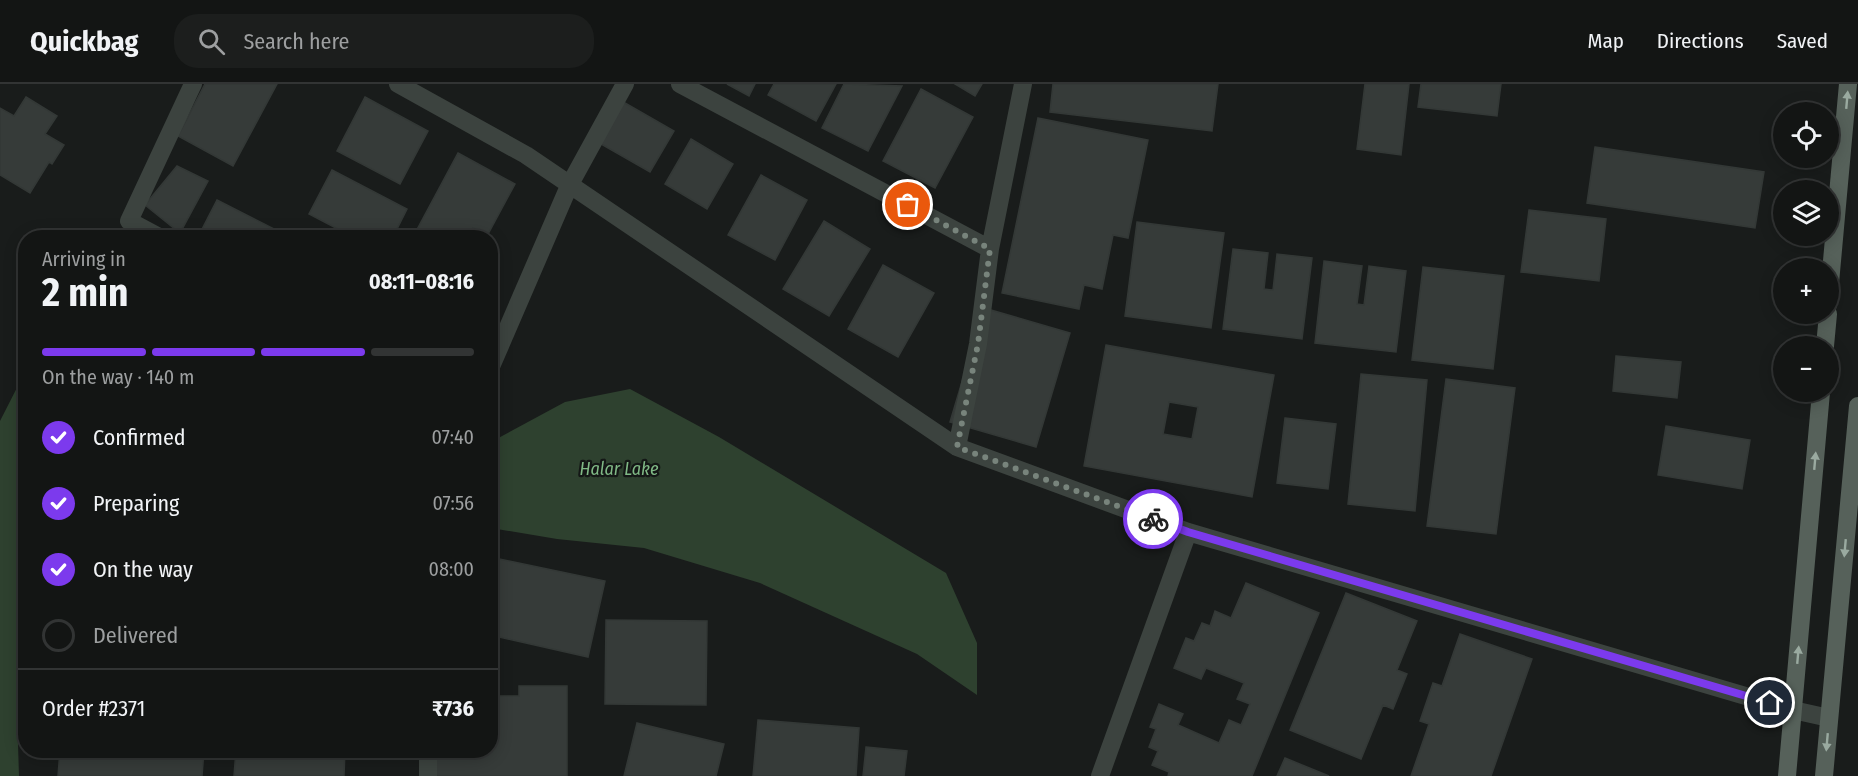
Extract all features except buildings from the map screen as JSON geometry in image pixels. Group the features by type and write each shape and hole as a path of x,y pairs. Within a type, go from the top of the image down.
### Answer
{"main road":[{"path":"1832,258 1848,84"},
{"path":"1787,776 1820,402"},
{"path":"1824,776 1858,406"}],"street":[{"path":"146,230 129,221 193,84"},
{"path":"398,84 526,155 957,447 1188,532 1793,710 1829,718"},
{"path":"498,350 569,186 625,84"},
{"path":"680,84 990,249"},
{"path":"957,447 978,344 990,249 1023,84"},
{"path":"1100,776 1188,532"},
{"path":"428,758 428,776"}],"water":[{"path":"18,386 17,712 19,776 0,776 0,421"},
{"name":"Halar Lake","path":"630,389 719,437 946,573 977,643 977,695 917,654 760,583 644,548 557,539 498,529 498,438 565,402"}],"way so far":[{"path":"908,205 990,249 978,344 957,447 1153,519"}],"route":[{"path":"1153,519 1188,532 1770,703"}]}
